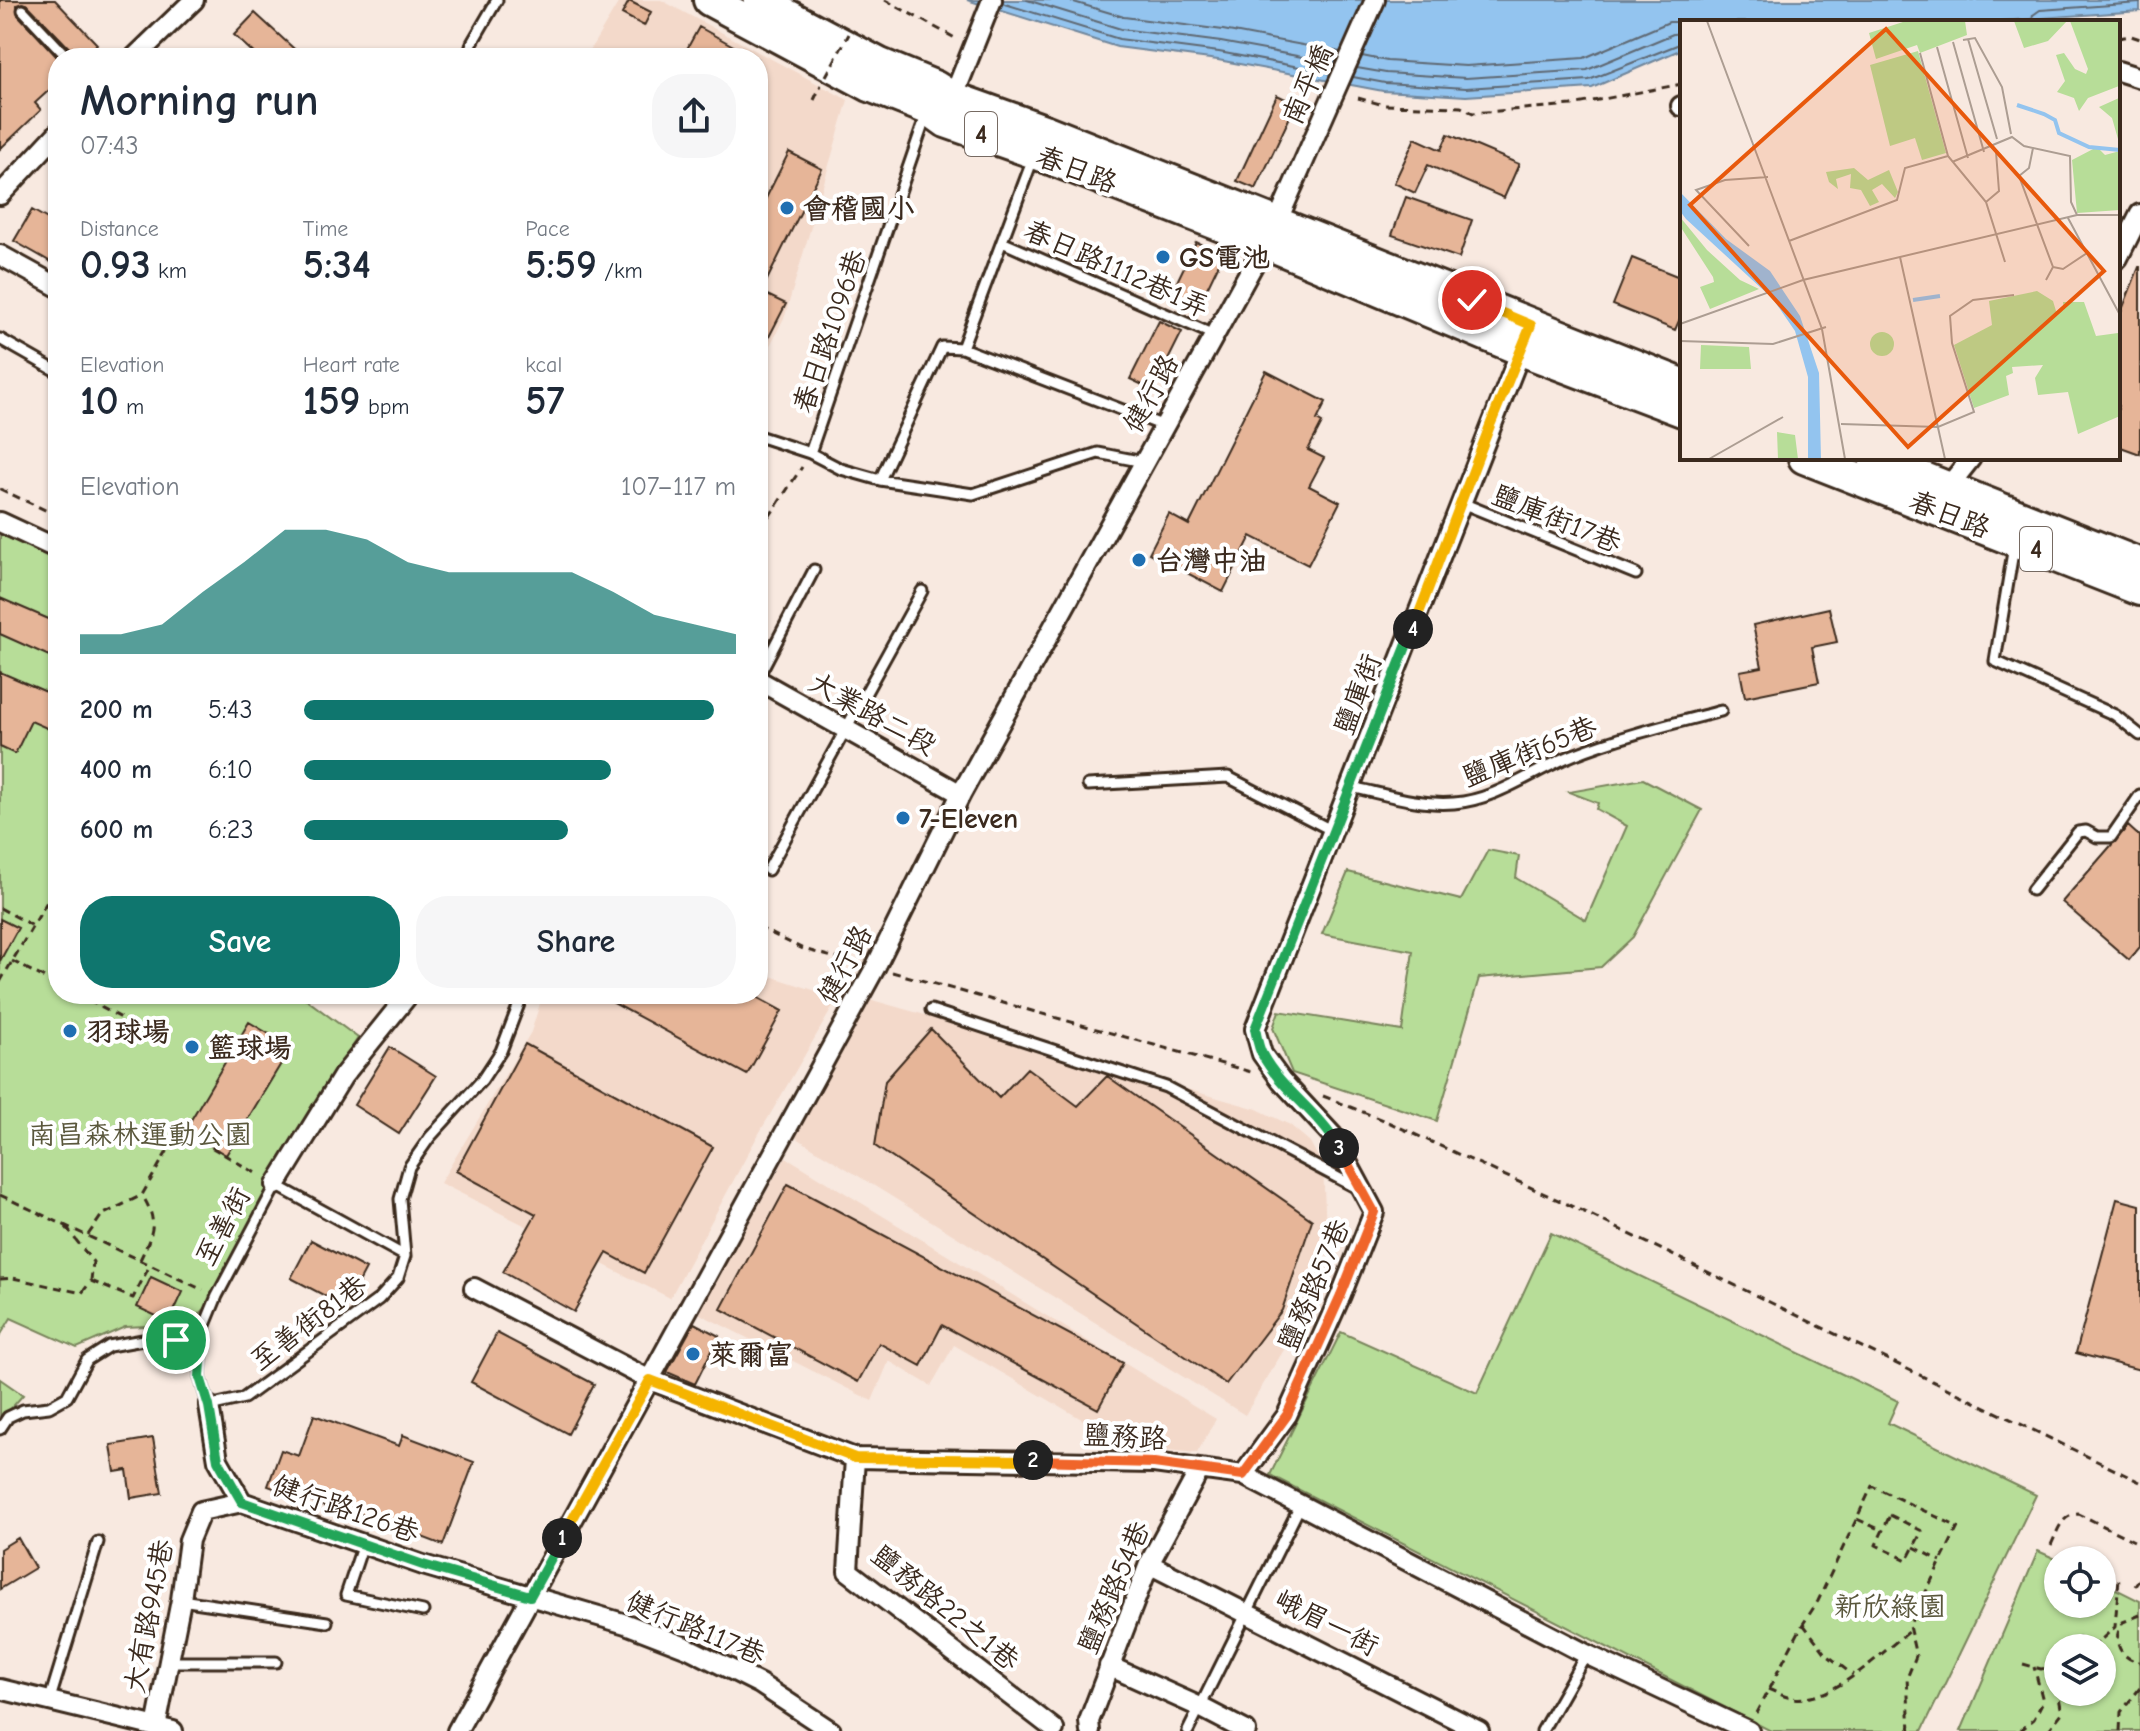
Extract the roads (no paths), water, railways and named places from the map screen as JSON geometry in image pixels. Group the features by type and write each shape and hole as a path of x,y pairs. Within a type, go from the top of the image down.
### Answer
{"main road":[{"name":"春日路","path":"709,0 870,86 940,104 1040,142 1271,232 1526,338"},
{"name":"春日路","path":"759,0 880,64 940,104"},
{"name":"4","path":"1526,338 1680,383"},
{"name":"4","path":"1526,338 1680,410"},
{"name":"春日路","path":"1811,460 1940,497 2140,564"},
{"name":"春日路","path":"1877,460 2015,540 2140,590"}],"street":[{"path":"144,48 194,0"},
{"path":"940,104 972,47 992,0"},
{"name":"南平橋","path":"1271,232 1375,0"},
{"path":"2120,72 2140,78"},
{"path":"0,195 48,144"},
{"path":"2120,254 2140,214"},
{"name":"健行路","path":"457,1731 875,968 961,794 1271,232"},
{"path":"0,255 48,281"},
{"name":"鹽庫街","path":"1281,1080 1262,1054 1255,1029 1526,338"},
{"path":"1940,497 1969,460"},
{"path":"0,522 48,544"},
{"name":"大業路二段","path":"768,685 961,794"},
{"name":"至善街","path":"276,1185 343,1076 401,1004"},
{"name":"鹽務路57巷","path":"1243,1475 1287,1415 1374,1212 1333,1136 1281,1080"},
{"name":"鹽務路","path":"474,1288 650,1380 855,1458 1154,1463 1243,1475 1586,1654 1748,1731"},
{"name":"健行路126巷","path":"209,1406 218,1460 242,1502 423,1565 530,1596"},
{"name":"鹽務路22之1巷","path":"855,1458 848,1571 1054,1729"},
{"name":"鹽務路54巷","path":"1090,1731 1089,1721 1149,1564 1200,1469"},
{"name":"大有路945巷","path":"161,1730 168,1662 189,1540 201,1511 242,1502"},
{"name":"峨眉一街","path":"1149,1564 1479,1731"},
{"name":"健行路117巷","path":"530,1596 626,1624 688,1648 760,1684 831,1731"},
{"path":"1109,1666 1246,1731"},
{"path":"0,1689 161,1730"}],"lane":[{"path":"471,48 497,0"},
{"path":"23,10 59,48"},
{"name":"春日路1096巷","path":"810,453 940,104"},
{"path":"962,348 1040,142"},
{"name":"春日路1112巷1弄","path":"1002,242 1214,335"},
{"path":"0,339 48,366"},
{"path":"880,480 942,347 962,348 1164,426"},
{"path":"768,439 810,453 841,469 880,480 973,494 1098,453 1144,462"},
{"name":"鹽庫街17巷","path":"1462,503 1636,574"},
{"path":"2015,540 1995,661 2115,715 2140,735"},
{"path":"768,660 814,570"},
{"path":"768,870 922,591"},
{"name":"鹽庫街65巷","path":"1351,787 1409,800 1455,803 1507,788 1559,760 1593,747 1721,711"},
{"path":"1088,785 1228,777 1333,831"},
{"path":"2032,890 2078,832 2111,837 2140,795"},
{"path":"405,1256 400,1199 409,1167 430,1137 482,1080 501,1051 519,1004"},
{"path":"931,1010 1166,1087 1362,1191"},
{"path":"276,1185 405,1256"},
{"name":"至善街","path":"209,1406 200,1377 203,1330 217,1296 276,1185"},
{"name":"至善街81巷","path":"209,1406 244,1398 379,1299 398,1278 405,1256"},
{"path":"0,1429 8,1417 23,1410 49,1407 67,1397 87,1360 109,1346 143,1340 176,1340 203,1330"},
{"path":"1188,1731 1300,1506"},
{"path":"49,1702 98,1542"},
{"path":"363,1544 346,1595 423,1611"},
{"path":"181,1600 327,1622"},
{"path":"1542,1731 1586,1654"},
{"path":"168,1662 276,1662"}],"water":[{"path":"967,0 2140,0 2140,11 2013,20 1680,20 1680,50 1592,88 1466,96 1383,91 1218,60 1117,47"}],"place":[{"name":"會稽國小","path":"787,208"},
{"name":"GS電池","path":"1163,257"},
{"name":"台灣中油","path":"1139,560"},
{"name":"7-Eleven","path":"903,818"},
{"name":"羽球場","path":"70,1031"},
{"name":"籃球場","path":"192,1047"},
{"name":"萊爾富","path":"693,1354"}],"park label":[{"name":"南昌森林運動公園","path":"140,1134"},
{"name":"新欣綠園","path":"1890,1606"}]}
